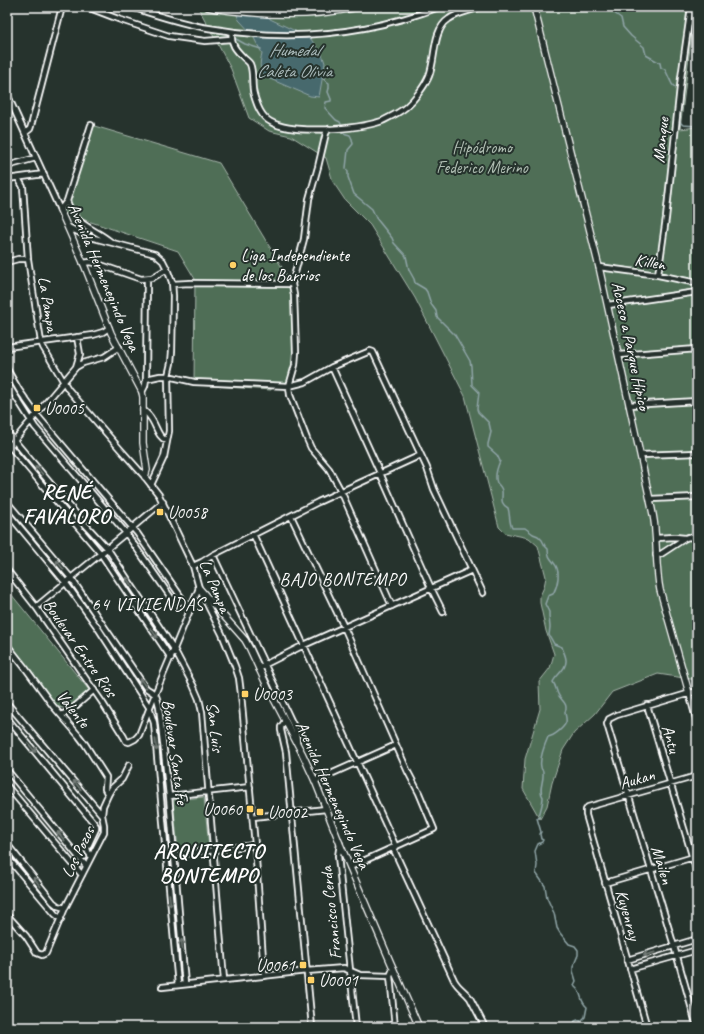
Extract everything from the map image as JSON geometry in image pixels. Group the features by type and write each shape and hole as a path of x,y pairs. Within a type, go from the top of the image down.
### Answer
{"street":[{"path":"25,133 31,126 62,7"},
{"path":"87,7 170,36 205,41 231,39"},
{"path":"132,7 207,28 232,32 279,36 304,36 361,29 412,17 439,7"},
{"path":"208,7 233,11 281,14 318,12 359,7"},
{"path":"250,7 285,9 319,7"},
{"path":"232,32 231,39 237,51 250,64 257,103 261,112 271,122 298,129 328,129 358,126 382,121 398,114 406,107 430,75 437,38 439,31 444,24 455,16 480,7"},
{"name":"Acceso a Parque Hípico","path":"534,7 600,267 650,499 656,538 656,555 660,590 689,693"},
{"name":"Manque","path":"658,275 666,218 680,85 691,7"},
{"name":"Avenida Hermenegindo Vega","path":"7,94 68,227 109,328 142,392 143,443 147,470 145,477"},
{"path":"60,210 67,201 91,125"},
{"path":"328,129 309,199 304,239 292,284 294,294 296,352 295,365 289,386 290,395 306,439 311,448 329,469 341,492 392,606"},
{"path":"7,166 36,158"},
{"path":"7,179 44,174"},
{"name":"La Pampa","path":"18,178 23,187 28,259 43,347 68,389 159,495 193,566 199,588 222,634 239,678 242,694 253,817 264,976"},
{"path":"67,201 69,208 82,224 104,236 112,243"},
{"path":"68,227 86,236 155,254 163,261 172,284 172,351 168,376 168,431 164,457 151,484"},
{"path":"7,262 28,259"},
{"path":"83,263 95,263 141,279 152,278 167,269"},
{"name":"Killen","path":"600,267 658,275 697,283"},
{"path":"142,392 146,379 147,279"},
{"path":"172,284 292,284"},
{"path":"608,306 697,292"},
{"path":"7,347 93,335 103,332 109,328"},
{"path":"76,367 80,354 77,337"},
{"path":"118,347 104,357 82,363 76,367 8,446 100,554 171,658"},
{"path":"619,355 697,349"},
{"path":"146,379 168,376 194,382 289,386 304,382 332,367 370,351 373,352 427,468 434,489 483,593"},
{"path":"332,367 443,612"},
{"path":"7,369 19,390 36,414 133,527 190,610"},
{"path":"7,382 30,420 126,533 172,599 179,603 184,601"},
{"path":"630,405 697,401"},
{"path":"143,410 150,416 159,435 163,439 167,440"},
{"name":"San Luis","path":"7,432 107,548 174,650 193,685 199,700 202,712 212,850 224,980"},
{"path":"640,456 697,453"},
{"path":"193,566 253,534 421,455"},
{"path":"650,499 697,497"},
{"name":"Boulevar Santa Fe","path":"7,502 71,578 146,688 155,694 159,706 169,796 185,984"},
{"path":"36,607 163,502"},
{"name":"Boulevar Santa Fe","path":"7,512 65,582 98,628 150,707 154,723 178,985"},
{"path":"291,516 344,627 434,829 350,867"},
{"path":"253,534 454,980 459,988 470,998 485,1027"},
{"path":"656,538 697,538"},
{"path":"656,555 661,554 687,538"},
{"path":"213,555 262,667 296,731 298,745"},
{"name":"Boulevar Entre Ríos","path":"7,570 36,607 94,690 126,741 128,742 135,739 139,735 150,707"},
{"path":"262,667 304,645 472,570"},
{"path":"150,707 199,588"},
{"name":"Avenida Hermenegindo Vega","path":"199,588 245,640 262,667 268,688 315,781 340,844 419,1027"},
{"name":"Valente","path":"7,645 53,706 79,736 103,772 106,780 104,789 108,794"},
{"path":"61,715 70,711 94,690"},
{"path":"647,705 697,691"},
{"path":"689,693 697,722"},
{"path":"7,703 102,814"},
{"name":"Mailen","path":"647,705 617,715 609,719 607,724 697,1027"},
{"name":"Antu","path":"647,705 670,783 695,857 697,872"},
{"path":"7,718 94,822 96,829 87,848 91,856"},
{"path":"285,721 281,727 281,730 286,752 312,1027"},
{"path":"315,781 396,745"},
{"name":"Los Pozos","path":"7,915 26,936 37,953 42,955 46,953 65,908 104,832 102,810 108,794 122,779 129,765"},
{"path":"7,770 86,866"},
{"name":"Aukan","path":"586,810 588,807 697,776"},
{"path":"7,786 82,875"},
{"path":"169,796 250,787"},
{"path":"253,817 326,810"},
{"name":"Kuyenray","path":"586,810 586,815 605,883 647,1027"},
{"path":"7,844 53,902 58,906 65,908"},
{"name":"Francisco Cerda","path":"340,844 338,856 356,1027"},
{"path":"174,855 255,845"},
{"path":"7,857 55,914 61,919"},
{"path":"605,883 695,857"},
{"path":"627,960 697,939"},
{"path":"630,969 697,950"},
{"path":"162,987 344,968 360,975 390,976"},
{"path":"393,969 390,976 395,1027"}],"green space":[{"name":"Hipódromo Federico Merino","path":"198,7 695,7 680,129 697,127 697,680 658,674 612,692 595,714 574,733 563,750 552,783 547,806 540,819 523,789 525,759 540,709 539,682 550,668 554,654 546,631 540,603 540,596 546,577 538,546 529,538 505,533 499,527 465,396 415,298 370,225 345,200 333,182 326,158 291,136 269,131 249,118 231,69"},
{"name":"Liga Independiente de los Barrios","path":"91,125 219,163 292,284 296,352 289,386 272,385 271,390 196,385 196,382 194,382 195,279 178,251 61,212"},
{"path":"7,589 89,690 68,707 58,707 7,641"},
{"path":"204,797 209,847 178,850 173,800"}],"water":[{"name":"Humedal Caleta Olivia","path":"234,7 265,7 270,19 310,38 322,54 325,63 319,97 310,96 263,76 260,64 262,53 252,34 239,20"}],"waterway":[{"path":"606,7 621,18 623,27 644,47 646,55 660,63 661,68 665,69 672,84 678,90"},
{"path":"236,39 245,44 261,49"},
{"path":"322,78 329,83 328,92 331,99 331,101 326,102 325,108 341,124"},
{"path":"678,119 683,125 697,126"},
{"path":"342,131 343,133 350,135 353,144 348,150 346,168 354,194 372,209 376,218 392,238 394,243 406,256 409,270 415,283 425,289 431,304 436,311 437,317 455,335 470,361 472,385 479,392 477,409 489,423 491,432 488,447 497,455 500,461 496,472 496,480 502,490 502,502 508,508 512,528 525,528 538,536 548,549 548,553 558,570 558,578 553,594 548,596 545,604 549,612 549,635 554,644 562,647 566,658 565,666 553,682 559,696 566,706 566,721 563,727 548,737 544,747 541,764 541,769 543,770 541,788 543,800 539,817 537,818 541,832 541,839 543,840 538,844 535,851 537,865 536,873 545,886 547,898 554,913 557,928 569,944 575,946 578,950 578,955 573,967 576,981 574,985 587,1007 585,1017 581,1021 575,1021 575,1027"}],"place":[{"name":"Liga Independiente de los Barrios","path":"233,265"},
{"name":"U0005","path":"37,408"},
{"name":"U0058","path":"160,512"},
{"name":"U0003","path":"245,694"},
{"name":"U0060","path":"250,809"},
{"name":"U0002","path":"260,812"},
{"name":"U0061","path":"303,965"},
{"name":"U0001","path":"311,980"}],"district":[{"name":"RENÉ FAVALORO","path":"67,504"},
{"name":"BAJO BONTEMPO","path":"343,579"},
{"name":"64 VIVIENDAS","path":"148,604"},
{"name":"ARQUITECTO BONTEMPO","path":"209,863"}]}
